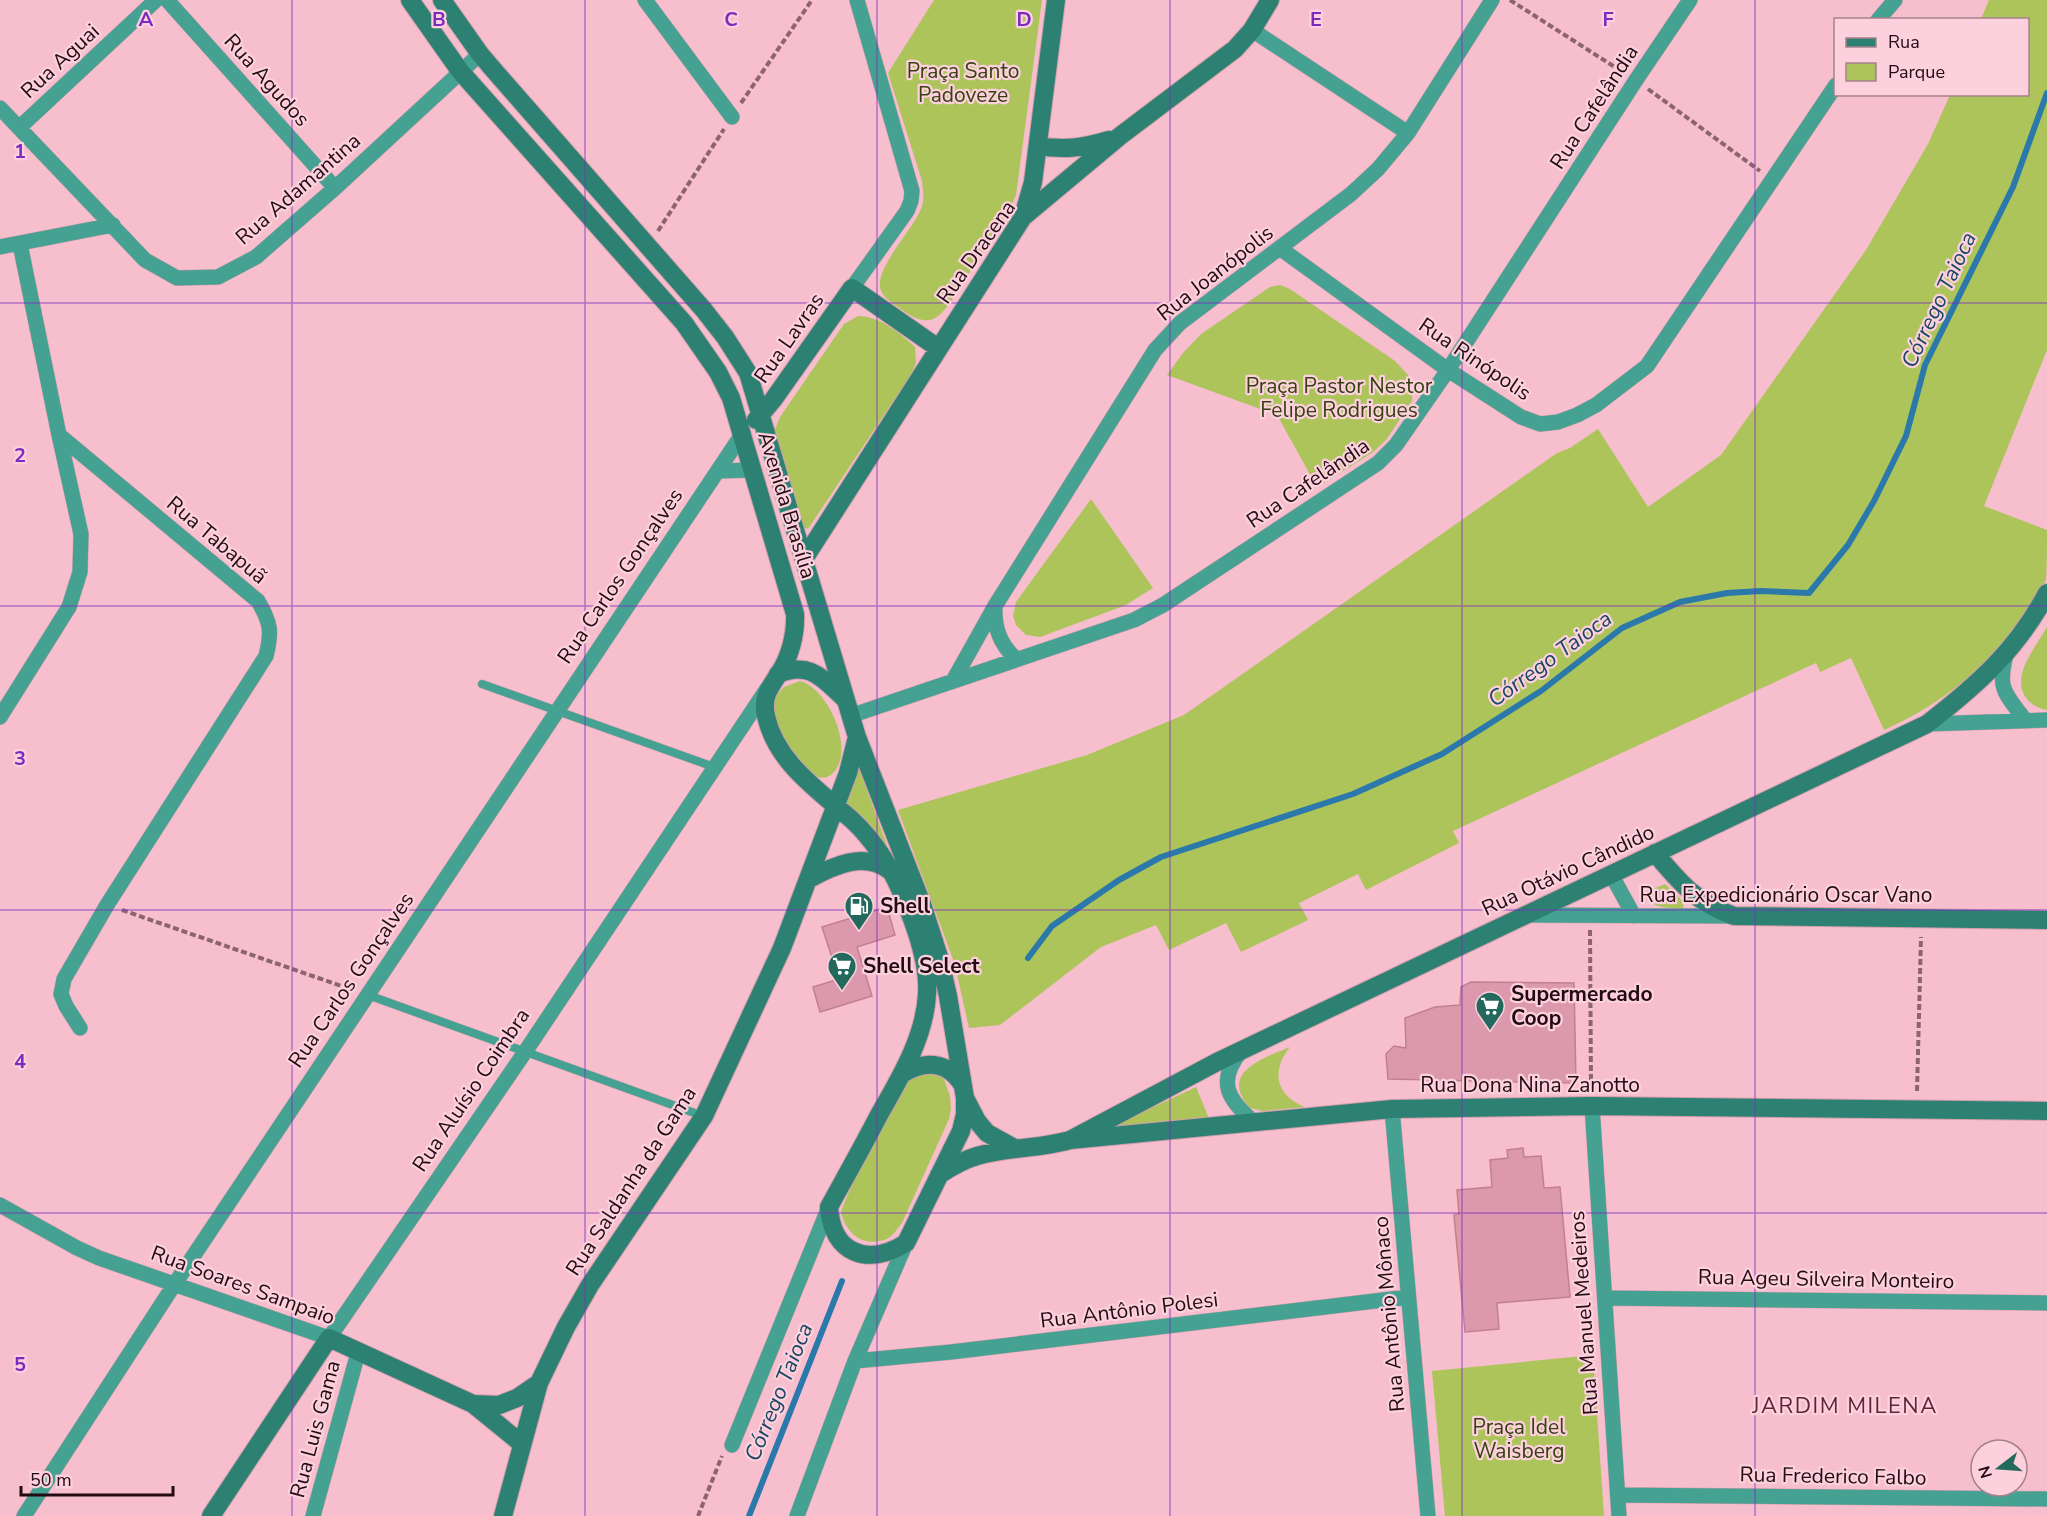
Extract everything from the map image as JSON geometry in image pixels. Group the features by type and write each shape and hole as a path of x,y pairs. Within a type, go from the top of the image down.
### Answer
{"main road":[{"name":"Avenida Brasília","path":"410,0 460,71 684,323 727,389 743,434 795,614 796,624 792,645 773,682 765,705 766,716 773,736 792,765 860,829 890,871 912,919 927,975 923,1018 902,1074 829,1207"},
{"name":"Avenida Brasília","path":"442,0 480,54 725,337 748,373 857,737 922,904 939,957 948,996 963,1091"},
{"path":"1023,217 1033,182 1056,0"},
{"name":"Rua Dracena","path":"804,559 1023,217 1120,136 1235,49 1252,30 1270,0"},
{"path":"1038,146 1070,149 1086,147 1120,136"},
{"name":"Rua Lavras","path":"762,414 852,288 938,348"},
{"name":"Rua Carlos Gonçalves","path":"743,434 762,414"},
{"name":"Rua Otávio Cândido","path":"1070,1140 1217,1062 1927,724 2006,655 2034,618 2047,593"},
{"path":"773,682 792,670 813,672 848,708"},
{"name":"Rua Saldanha da Gama","path":"503,1516 539,1383 566,1327 590,1285 704,1116 782,948 853,759 857,737"},
{"path":"1655,853 1696,898 1716,910 1734,916"},
{"path":"809,879 835,866 860,861 875,862 890,871"},
{"name":"Rua Expedicionário Oscar Vano","path":"1734,916 2047,920"},
{"path":"902,1074 917,1066 941,1066 952,1072 983,1129 994,1138 1016,1149"},
{"path":"829,1207 833,1229 840,1240 851,1250 871,1256 881,1255 906,1244 963,1125 963,1091"},
{"name":"Rua Dona Nina Zanotto","path":"939,1175 960,1162 976,1156 1044,1147 1070,1140 1392,1109 1592,1106 2047,1112"},
{"name":"Rua Soares Sampaio","path":"329,1338 473,1404 522,1444"},
{"name":"Rua Aluísio Coimbra","path":"211,1516 329,1338"},
{"name":"Rua Soares Sampaio","path":"473,1404 499,1405 517,1398 539,1383"}],"street":[{"name":"Rua Aguai","path":"20,128 156,0"},
{"name":"Rua Agudos","path":"167,0 335,188"},
{"path":"645,0 732,117"},
{"name":"Rua Lavras","path":"852,288 907,211 912,191 857,0"},
{"name":"Rua Joanópolis","path":"953,681 995,606 1155,350 1180,324 1281,249 1351,194 1378,169 1407,133 1492,0"},
{"name":"Rua Cafelândia","path":"848,708 953,681 1134,620 1163,605 1378,462 1396,445 1448,370 1690,0"},
{"path":"1880,18 1895,0"},
{"path":"1252,30 1407,133"},
{"name":"Rua Adamantina","path":"0,108 146,260 177,278 218,277 256,257 335,188 480,54"},
{"name":"Rua Rinópolis","path":"1281,249 1448,370 1521,417 1540,424 1568,418 1596,405 1647,366 1834,88"},
{"path":"0,247 112,225"},
{"path":"0,717 69,607 80,572 81,534 58,435 20,244"},
{"name":"Rua Carlos Gonçalves","path":"24,1516 174,1285 743,434"},
{"name":"Rua Tabapuã","path":"58,435 258,601 268,618 270,641 266,656 107,905 64,979 62,994 66,1006 80,1028"},
{"path":"718,471 753,470"},
{"path":"995,606 997,630 1008,651 1016,659"},
{"path":"2006,655 2001,676 2004,690 2025,720"},
{"name":"Rua Aluísio Coimbra","path":"329,1338 525,1052 773,682"},
{"path":"1927,724 2047,720"},
{"path":"1611,874 1634,916"},
{"name":"Rua Expedicionário Oscar Vano","path":"1524,915 1734,916"},
{"path":"1241,1051 1231,1063 1227,1079 1229,1095 1238,1108 1255,1123"},
{"name":"Rua Manuel Medeiros","path":"1592,1106 1619,1516"},
{"name":"Rua Antônio Mônaco","path":"1392,1109 1428,1516"},
{"name":"Rua Soares Sampaio","path":"0,1204 91,1254 329,1338"},
{"path":"732,1445 829,1207"},
{"path":"797,1516 855,1361 906,1244"},
{"name":"Rua Antônio Polesi","path":"855,1361 951,1352 1408,1297"},
{"name":"Rua Ageu Silveira Monteiro","path":"1605,1298 2047,1303"},
{"name":"Rua Luis Gama","path":"313,1516 358,1353"},
{"name":"Rua Frederico Falbo","path":"1618,1495 2047,1499"}],"lane":[{"path":"482,684 714,767"},
{"path":"368,995 704,1116"}],"path":[{"path":"107,905 368,995"},
{"path":"1590,916 1592,1106"},
{"path":"1916,1110 1921,918"},
{"path":"698,1516 721,1458 732,1445"}],"green space":[{"name":"Praça Santo Padoveze","path":"934,0 1042,0 1016,195 1007,215 949,304 938,316 927,320 913,317 892,303 884,296 880,287 884,269 917,217 923,199 922,181 888,73"},
{"path":"1989,0 2047,0 2047,350 1984,506 2047,530 2046,580 2010,634 1979,667 1944,696 1884,730 1851,658 1820,672 1816,663 1453,831 1459,843 1366,890 1358,874 1299,903 1308,920 1241,952 1226,923 1169,950 1156,925 1101,947 1000,1025 969,1028 955,965 898,810 1087,755 1184,715 1557,453 1570,448 1598,429 1648,507 1721,455 1866,250 1928,144 1950,96 2029,96 2029,18 1981,18"},
{"name":"Praça Pastor Nestor Felipe Rodrigues","path":"1280,285 1290,289 1395,361 1409,376 1413,386 1412,401 1386,440 1372,453 1317,487 1277,415 1167,375 1201,334 1270,287"},
{"path":"858,316 881,322 903,336 915,347 916,363 912,373 808,529 803,527 775,429 780,417 844,324"},
{"path":"1091,499 1153,588 1126,605 1040,637 1026,635 1016,625 1013,616 1016,602"},
{"path":"2047,627 2047,710 2041,709 2027,699 2022,690 2021,681 2026,662"},
{"path":"800,681 820,695 836,721 841,750 839,763 833,773 826,777 819,777 805,769 774,722 772,699 784,687"},
{"path":"858,769 860,771 889,851 847,805"},
{"path":"1665,884 1684,902 1683,908 1655,905 1643,893"},
{"path":"1290,1047 1280,1065 1279,1082 1287,1096 1305,1107 1263,1111 1250,1108 1241,1095 1239,1085 1242,1076 1257,1062"},
{"path":"916,1073 940,1074 944,1079 950,1096 949,1119 902,1223 887,1239 876,1242 862,1240 851,1232 841,1212 886,1116 907,1082"},
{"path":"1196,1087 1210,1121 1111,1127"},
{"name":"Praça Idel Waisberg","path":"1593,1355 1604,1516 1445,1516 1432,1371"}],"building":[{"path":"887,907 895,935 857,947 872,996 820,1012 813,987 839,979 822,927"},
{"name":"Supermercado Coop","path":"1471,982 1574,983 1576,1083 1388,1079 1386,1054 1394,1046 1406,1048 1405,1018 1435,1007 1460,1005 1461,987"},
{"path":"1523,1148 1524,1157 1541,1156 1544,1188 1560,1187 1570,1297 1497,1303 1499,1329 1465,1332 1454,1215 1459,1214 1457,1190 1492,1187 1490,1160 1508,1158 1507,1150"}],"waterway":[{"name":"Córrego Taioca","path":"1028,958 1052,926 1119,880 1161,857 1353,794 1442,754 1541,691 1622,628 1680,602 1727,593 1761,591 1809,593 1848,545 1874,501 1906,436 1925,365 2013,187 2047,93"},
{"name":"Córrego Taioca","path":"749,1516 842,1281"}],"place":[{"name":"Shell","path":"859,932"},
{"name":"Shell Select","path":"842,992"},
{"name":"Supermercado Coop","path":"1490,1032"}],"district":[{"name":"JARDIM MILENA","path":"1845,1406"}]}
